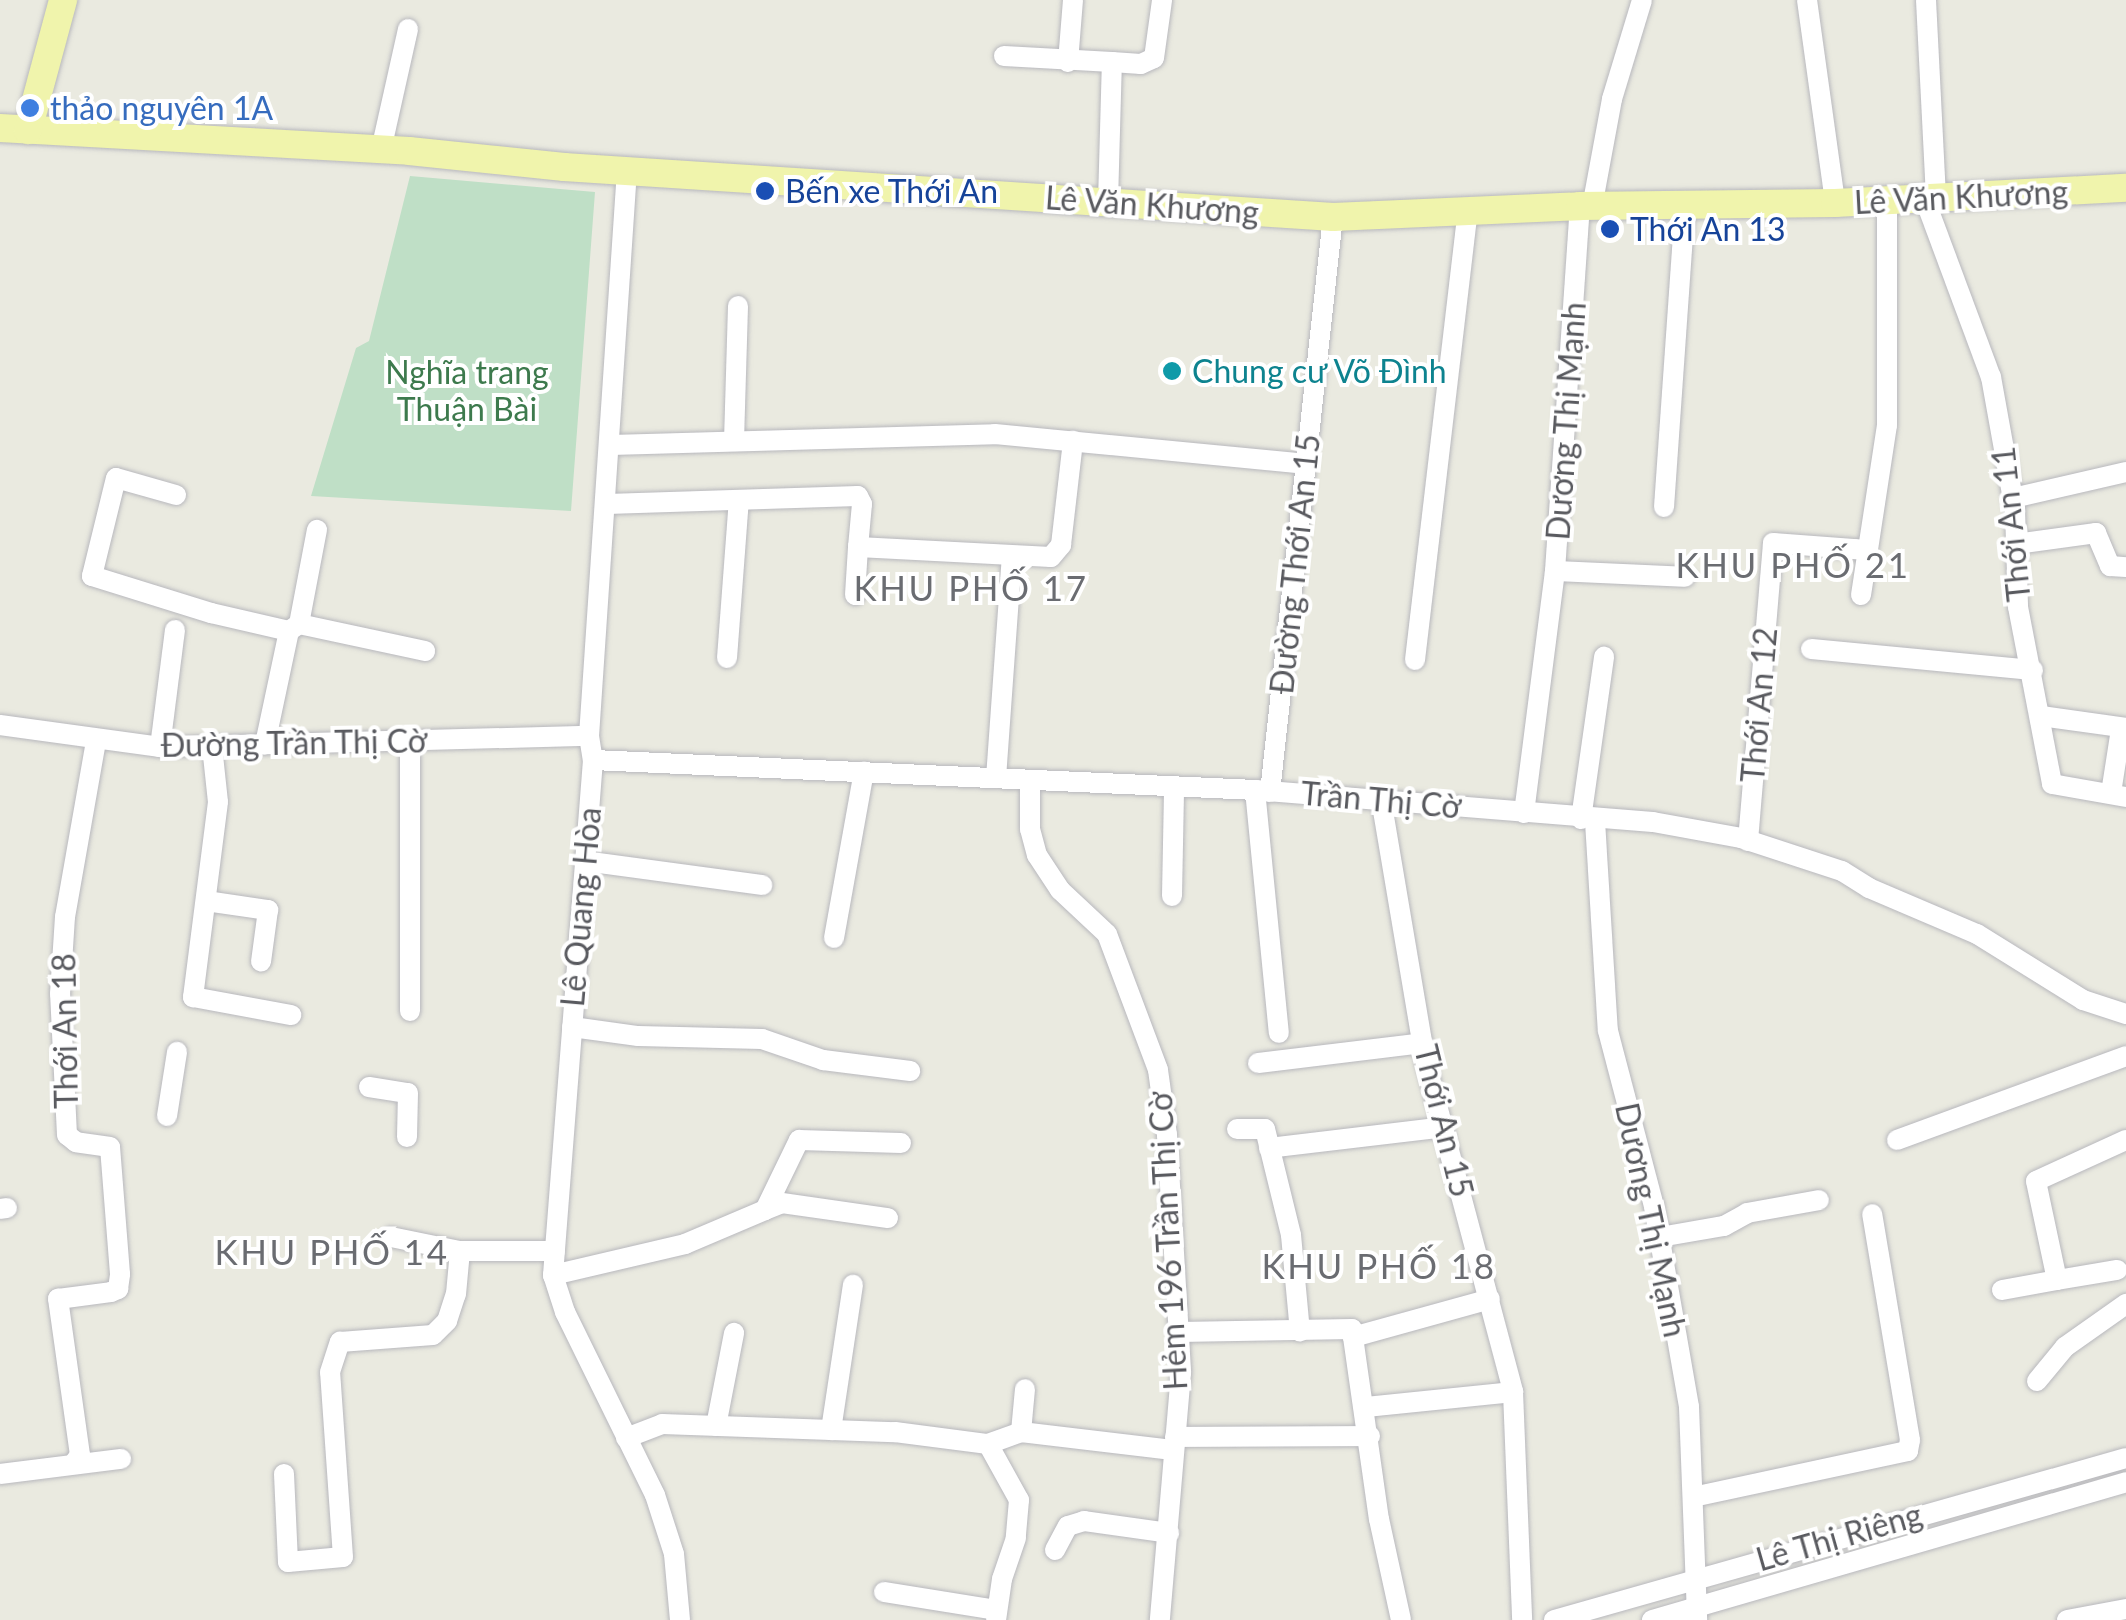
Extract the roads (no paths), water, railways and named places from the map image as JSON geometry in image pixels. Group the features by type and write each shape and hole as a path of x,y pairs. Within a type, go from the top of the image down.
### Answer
{"main road":[{"path":"14,129 63,0"},
{"name":"Lê Văn Khương","path":"14,129 381,150 1333,217 1586,206 1835,203 2126,188"}],"street":[{"path":"1068,62 1072,0"},
{"path":"1004,56 1141,64 1154,58 1162,0"},
{"name":"Dương Thị Mạnh","path":"1524,813 1556,571 1586,206 1642,0"},
{"path":"1806,0 1835,203"},
{"name":"Thới An 11","path":"1926,0 1931,199 1991,377 2012,498 2018,607 2052,784 2119,795"},
{"path":"381,150 408,29"},
{"path":"1108,202 1112,62"},
{"name":"Lê Quang Hòa","path":"626,170 608,504 589,736 593,760 553,1275 565,1312 654,1496 674,1554 680,1620"},
{"path":"1860,595 1887,425 1887,200"},
{"path":"1664,507 1685,206"},
{"path":"1415,660 1468,211"},
{"name":"Đường Thới An 15","path":"1279,1032 1262,791 1306,464 1333,217"},
{"path":"734,440 738,306"},
{"path":"611,446 995,434 1306,464"},
{"path":"858,547 1051,557 1060,548 1072,441"},
{"path":"2012,498 2126,472"},
{"path":"176,496 116,478 92,576 210,613 425,651"},
{"path":"608,504 860,496 855,595"},
{"path":"727,658 739,500"},
{"path":"265,744 317,530"},
{"path":"2016,544 2096,533 2110,566 2126,567"},
{"name":"Thới An 12","path":"1748,841 1773,543 1868,550"},
{"path":"996,778 1012,557"},
{"path":"1556,571 1685,577"},
{"path":"160,747 175,630"},
{"path":"1812,649 2032,670"},
{"name":"Dương Thị Mạnh","path":"1604,657 1588,820 1608,1031 1660,1237 1689,1407 1697,1613"},
{"path":"2040,716 2124,728 2119,795"},
{"name":"Đường Trần Thị Cờ","path":"0,726 160,747 589,736"},
{"name":"Thới An 18","path":"74,1462 80,1455 58,1299 111,1292 118,1288 120,1274 110,1148 76,1142 67,1136 60,994 64,917 96,741"},
{"path":"410,741 410,1012"},
{"path":"212,746 218,802 193,997 291,1015"},
{"name":"Trần Thị Cờ","path":"593,760 1262,791 1588,820 1653,822 1748,841 1842,871 1870,888 1931,911 2083,1000 2126,1014"},
{"path":"834,938 864,772"},
{"name":"Hẻm 196 Trần Thị Cờ","path":"1030,780 1030,829 1037,855 1060,890 1107,934 1158,1070 1168,1134 1181,1373 1160,1620"},
{"path":"1172,896 1174,786"},
{"name":"Thới An 15","path":"1382,799 1422,1044 1513,1392 1522,1620"},
{"path":"584,861 762,885"},
{"path":"206,901 268,910 261,962"},
{"path":"572,1027 638,1036 762,1039 823,1060 910,1071"},
{"path":"1258,1063 1422,1044"},
{"path":"167,1116 176,1052"},
{"path":"1898,1140 2126,1056"},
{"path":"369,1087 408,1094 407,1136"},
{"path":"1269,1148 1444,1127"},
{"path":"1237,1129 1265,1129 1291,1234 1300,1332"},
{"path":"765,1210 799,1140 901,1143"},
{"path":"2057,1280 2036,1180 2126,1140"},
{"path":"1660,1237 1724,1226 1747,1213 1819,1200"},
{"path":"553,1275 685,1244 782,1202 888,1218"},
{"path":"1692,1496 1908,1451 1910,1440 1872,1214"},
{"path":"390,1237 460,1251 554,1252"},
{"path":"284,1474 288,1562 342,1557 330,1372 340,1342 434,1334 447,1321 456,1294 460,1251"},
{"path":"2002,1290 2117,1270"},
{"path":"831,1430 853,1285"},
{"path":"1353,1337 1490,1299"},
{"path":"2037,1381 2065,1347 2126,1304"},
{"path":"1179,1332 1352,1330 1379,1519 1401,1620"},
{"path":"716,1426 734,1333"},
{"path":"1020,1432 1025,1389"},
{"path":"1366,1407 1513,1392"},
{"path":"626,1438 662,1424 894,1432 988,1444 1020,1432 1174,1444 1370,1436"},
{"path":"884,1592 996,1615 1016,1538 1019,1500 988,1444"},
{"name":"Lê Thị Riêng","path":"1554,1620 2126,1458"},
{"path":"0,1474 121,1459"},
{"name":"Lê Thị Riêng","path":"1652,1620 1697,1613 2126,1482"},
{"path":"1055,1550 1068,1526 1084,1521 1169,1533"},
{"path":"2068,1620 2126,1608"}],"place":[{"name":"thảo nguyên 1A","path":"30,108"},
{"name":"Bến xe Thới An","path":"765,191"},
{"name":"Thới An 13","path":"1610,229"},
{"name":"Chung cư Võ Đình","path":"1172,371"}],"district":[{"name":"KHU PHỐ 21","path":"1793,564"},
{"name":"KHU PHỐ 17","path":"971,587"},
{"name":"KHU PHỐ 14","path":"332,1251"},
{"name":"KHU PHỐ 18","path":"1379,1265"}],"park label":[{"name":"Nghĩa trang Thuận Bài","path":"467,392"}]}
